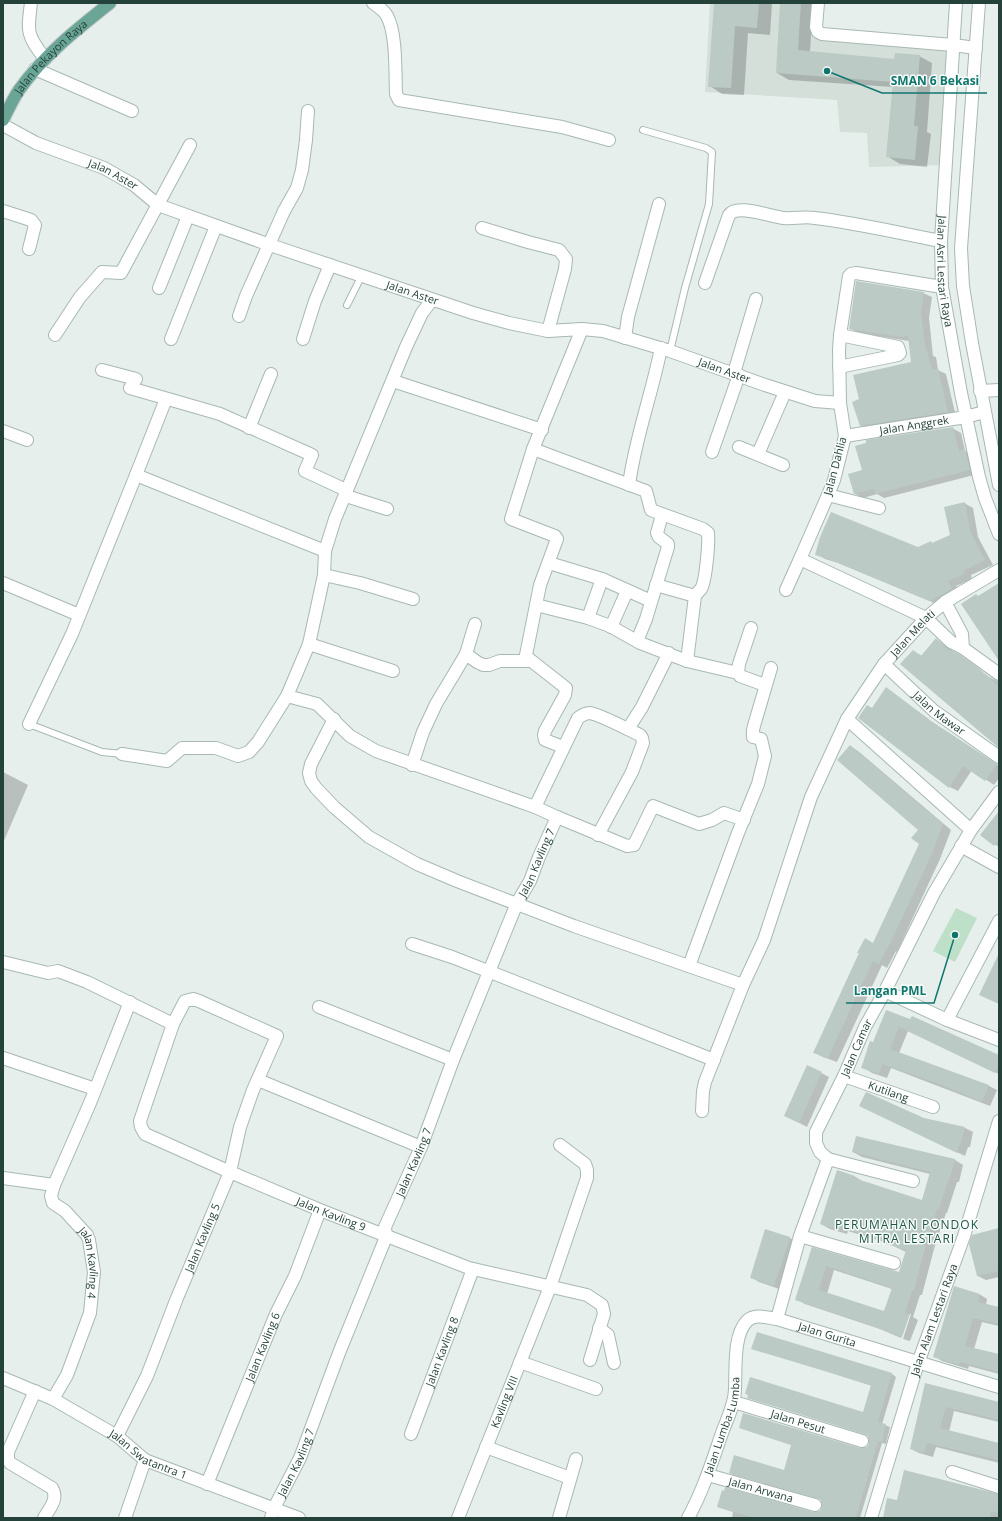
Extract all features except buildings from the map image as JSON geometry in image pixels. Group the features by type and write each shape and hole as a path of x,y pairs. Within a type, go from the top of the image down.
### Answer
{"main road":[{"name":"Jalan Pekayon Raya","path":"3,120 18,92 35,69 78,28 110,3"}],"street":[{"path":"31,3 28,24 30,38 45,59"},
{"path":"818,3 816,27 820,33 976,48"},
{"name":"Jalan Asri Lestari Raya","path":"956,3 941,241 942,287 966,416 985,498 999,534"},
{"name":"Jalan Asri Lestari Raya","path":"979,3 961,248 963,286 972,343 999,484"},
{"path":"378,5 386,15 391,26 396,94 399,100 562,127 609,140"},
{"path":"35,69 132,111"},
{"path":"239,316 246,296 284,211 297,188 302,170 308,111"},
{"name":"Jalan Aster","path":"3,125 36,143 104,168 134,185 158,205 432,300 509,322 548,331 582,329 603,331 666,349 785,392 815,401 840,403"},
{"path":"948,132 969,133"},
{"path":"55,335 80,297 102,272 121,273 153,210 158,205 190,145"},
{"path":"625,338 628,317 659,204"},
{"path":"704,283 729,215 734,210 746,210 784,218 814,217 941,241"},
{"path":"3,211 31,220 34,223 35,225 29,249"},
{"path":"159,288 188,216"},
{"path":"171,340 216,226"},
{"path":"482,228 559,250 566,259 565,269 548,331"},
{"path":"303,338 315,301 330,264"},
{"name":"Jalan Dahlia","path":"786,590 834,480 844,436 840,403 840,335 848,280 851,274 856,273 942,287"},
{"path":"712,452 737,374 756,299"},
{"path":"122,754 167,761 182,748 216,748 238,756 250,752 258,742 287,696 309,644 324,575 325,551 335,519 406,347 422,313 432,300"},
{"path":"563,747 546,740 544,735 565,695 566,688 531,661 526,655 540,585 557,541 556,536 511,519 533,450 582,329"},
{"path":"839,367 898,355 900,353 898,347 840,335"},
{"path":"952,347 972,343"},
{"path":"629,485 633,456 654,380 666,349"},
{"path":"102,370 136,379 130,388 220,414 312,455 305,471 346,493 387,509"},
{"path":"249,428 271,374"},
{"path":"393,381 542,430"},
{"path":"980,391 999,390"},
{"path":"758,454 785,392"},
{"path":"29,724 79,615 166,399"},
{"name":"Jalan Anggrek","path":"844,436 984,412"},
{"path":"3,431 27,440"},
{"path":"739,447 783,464"},
{"path":"533,450 646,491 651,510 708,532 709,539 706,565 702,588 695,596 687,661"},
{"path":"136,475 325,551"},
{"path":"828,495 879,508"},
{"path":"637,641 668,547 668,544 659,537 657,533 662,515"},
{"path":"800,560 926,618 951,642 963,648 999,674"},
{"path":"549,563 602,579 651,600"},
{"name":"Jalan Melati","path":"702,1111 703,1091 743,985 764,940 811,797 847,719 884,664 926,618 945,602 999,570"},
{"path":"324,575 360,583 413,599"},
{"path":"588,618 602,579"},
{"path":"3,583 79,615"},
{"path":"656,585 695,596"},
{"path":"611,626 627,590"},
{"path":"945,602 962,634 963,648"},
{"path":"536,605 588,618 611,626 637,641 687,661 738,673 740,676 765,685"},
{"path":"412,765 423,732 436,704 466,654 475,624"},
{"path":"738,673 739,664 751,628"},
{"path":"309,644 393,671"},
{"path":"628,729 642,707 668,653"},
{"path":"466,654 476,662 484,665 489,665 500,661 531,661"},
{"name":"Jalan Mawar","path":"884,664 934,710 999,757"},
{"path":"689,966 758,784 765,756 761,739 753,737 752,728 756,721 771,668"},
{"path":"287,696 317,704 350,736 376,751 412,765 535,807 627,846 634,845 654,806 699,824 712,820 724,813 744,820"},
{"path":"535,807 578,718 584,714 591,713 628,729 640,735 643,743 632,772 598,835"},
{"path":"334,719 311,764 309,773 311,781 334,807 369,837 417,864 457,881 574,926 743,985"},
{"path":"847,719 971,830"},
{"name":"Jalan Camar","path":"828,1159 820,1152 816,1144 816,1132 844,1076 865,1027 885,991 934,893 971,830 999,792"},
{"name":"Jalan Kavling 7","path":"273,1513 300,1458 339,1353 386,1236 385,1227 421,1146 453,1060 517,903 530,881 538,857 557,817"},
{"path":"961,846 999,867"},
{"path":"947,1020 999,921"},
{"path":"412,944 490,972 714,1060"},
{"path":"3,962 48,973 58,971 87,982 173,1024"},
{"path":"885,991 947,1020 999,1040"},
{"name":"Jalan Kavling 9","path":"277,1036 199,1001 193,999 185,1001 173,1024 140,1121 141,1128 145,1134 320,1210 473,1269 587,1296 602,1304 604,1314 590,1360"},
{"path":"3,1178 54,1185 90,1103 130,1002"},
{"path":"319,1007 453,1060"},
{"name":"Jalan Kavling 5","path":"117,1436 147,1376 179,1291 230,1172 240,1127 277,1036"},
{"path":"3,1058 95,1089"},
{"name":"Kutilang","path":"844,1076 932,1107"},
{"path":"258,1080 421,1146"},
{"name":"Jalan Alam Lestari Raya","path":"871,1518 918,1363 964,1236 999,1121"},
{"name":"Kavling VIII","path":"458,1518 550,1287 587,1178 585,1164 560,1145"},
{"path":"777,1319 800,1236 828,1159 913,1181"},
{"name":"Jalan Kavling 4","path":"53,1399 67,1375 90,1313 94,1272 87,1235 65,1211 53,1203 51,1196 54,1185"},
{"name":"Jalan Kavling 6","path":"207,1484 320,1210"},
{"path":"800,1236 894,1263"},
{"name":"Jalan Kavling 8","path":"411,1434 473,1269"},
{"name":"Jalan Gurita","path":"742,1330 748,1320 758,1316 777,1319 999,1387"},
{"path":"599,1328 608,1335 614,1363"},
{"name":"Jalan Lumba-Lumba","path":"688,1518 708,1475 734,1402 738,1341 742,1330"},
{"path":"520,1362 596,1390"},
{"name":"Jalan Swatantra 1","path":"3,1378 53,1399 117,1436 145,1460 207,1484 273,1513 299,1518"},
{"path":"35,1391 8,1452 8,1460 10,1463 52,1488 54,1492 54,1503 44,1518"},
{"name":"Jalan Pesut","path":"734,1402 862,1440"},
{"path":"486,1448 570,1478"},
{"path":"559,1518 576,1459"},
{"path":"125,1518 145,1460"},
{"path":"952,1472 999,1487"},
{"name":"Jalan Arwana","path":"708,1475 815,1505"}],"lane":[{"path":"643,130 706,148 712,152 709,204 666,349"},
{"path":"347,305 362,275"},
{"path":"29,724 102,752 122,754"}],"shaded area":[{"path":"710,3 815,3 815,35 950,49 942,165 869,167 867,133 840,132 837,100 705,92"}],"green space":[{"path":"956,908 977,918 955,962 933,951"}],"place":[{"name":"SMAN 6 Bekasi","path":"827,71"},
{"name":"Langan PML","path":"955,935"}],"district":[{"name":"PERUMAHAN PONDOK MITRA LESTARI","path":"907,1232"}]}
